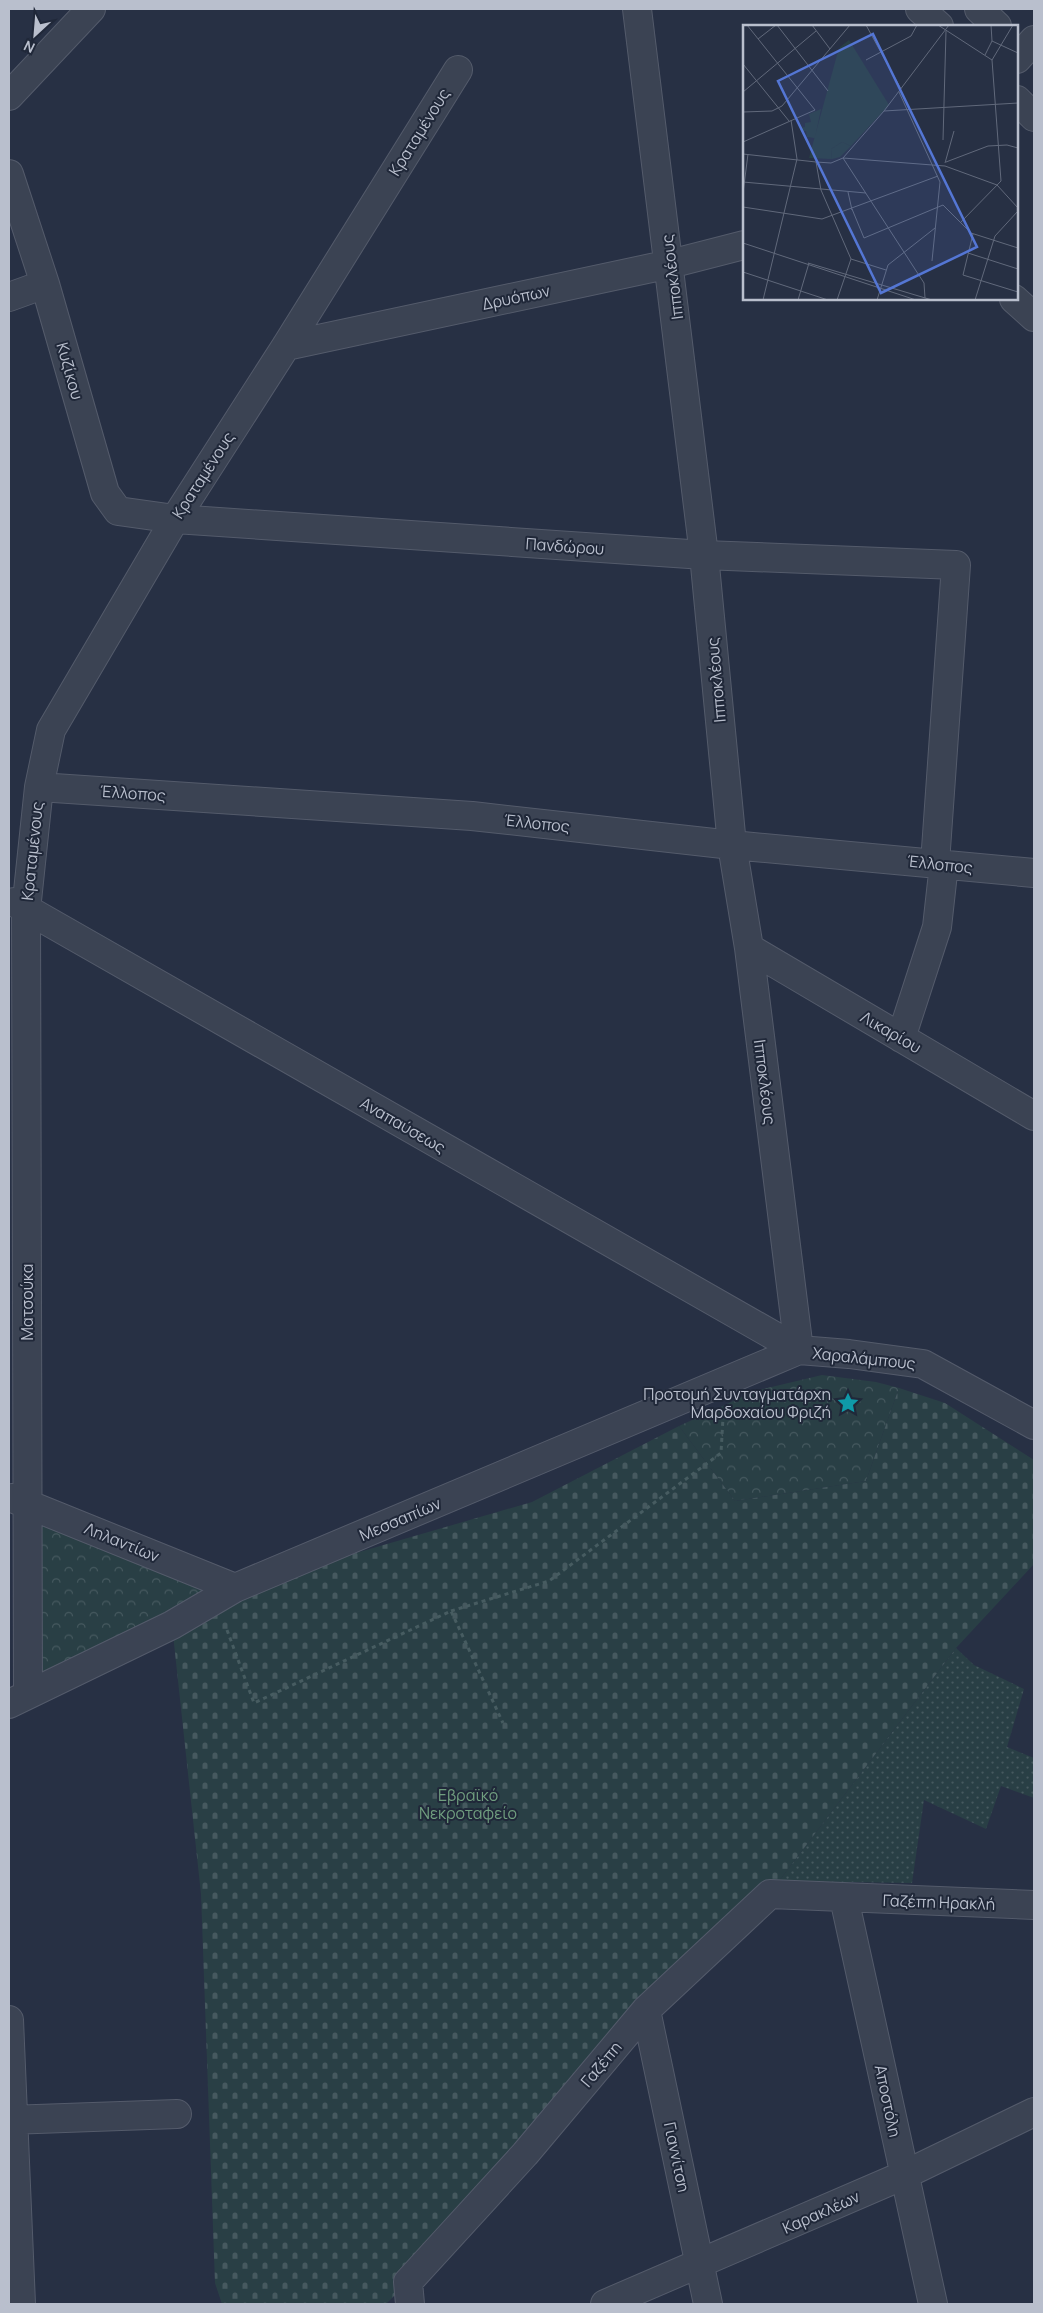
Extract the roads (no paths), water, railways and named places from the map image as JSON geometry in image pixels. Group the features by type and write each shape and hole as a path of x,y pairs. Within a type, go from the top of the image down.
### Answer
{"street":[{"path":"9,96 91,9"},
{"name":"Ιπποκλέους","path":"637,9 670,264 704,556 732,844 749,948 798,1350"},
{"path":"920,9 938,25"},
{"path":"979,9 996,25"},
{"name":"Κραταμένους","path":"17,904 51,730 175,519 286,346 458,70"},
{"path":"1018,101 1034,117"},
{"name":"Κυζίκου","path":"9,174 45,284 105,493 118,511 175,519"},
{"name":"Δρυόπων","path":"286,346 670,264 743,246"},
{"path":"9,297 45,284"},
{"path":"1015,300 1034,317"},
{"name":"Πανδώρου","path":"175,519 704,556 956,565 940,864"},
{"name":"Έλλοπος","path":"39,787 472,816 732,844 1034,873"},
{"path":"901,1038 937,927 940,864"},
{"name":"Αναπαύσεως","path":"17,904 798,1350"},
{"name":"Ματσούκα","path":"17,904 18,1699"},
{"name":"Λικαρίου","path":"749,948 1034,1116"},
{"name":"Μεσσαπίων","path":"18,1699 172,1625 226,1594 798,1350"},
{"name":"Χαραλάμπους","path":"798,1350 849,1354 923,1364 1034,1425"},
{"name":"Ληλαντίων","path":"18,1500 226,1594"},
{"name":"Γαζέπη","path":"410,2304 408,2282 525,2154 646,2010 770,1894 844,1898"},
{"name":"Γαζέπη Ηρακλή","path":"844,1898 1034,1905"},
{"name":"Αποστόλη","path":"844,1898 933,2304"},
{"name":"Γιαννίτση","path":"646,2010 708,2304"},
{"path":"9,2020 11,2120 21,2304"},
{"name":"Καρακλέων","path":"605,2304 700,2265 904,2175 1034,2112"},
{"path":"11,2120 176,2114"}],"place":[{"name":"Προτομή Συνταγματάρχη Μαρδοχαίου Φριζή","path":"848,1403"}],"park label":[{"name":"Εβραϊκό Νεκροταφείο","path":"468,1804"}]}
